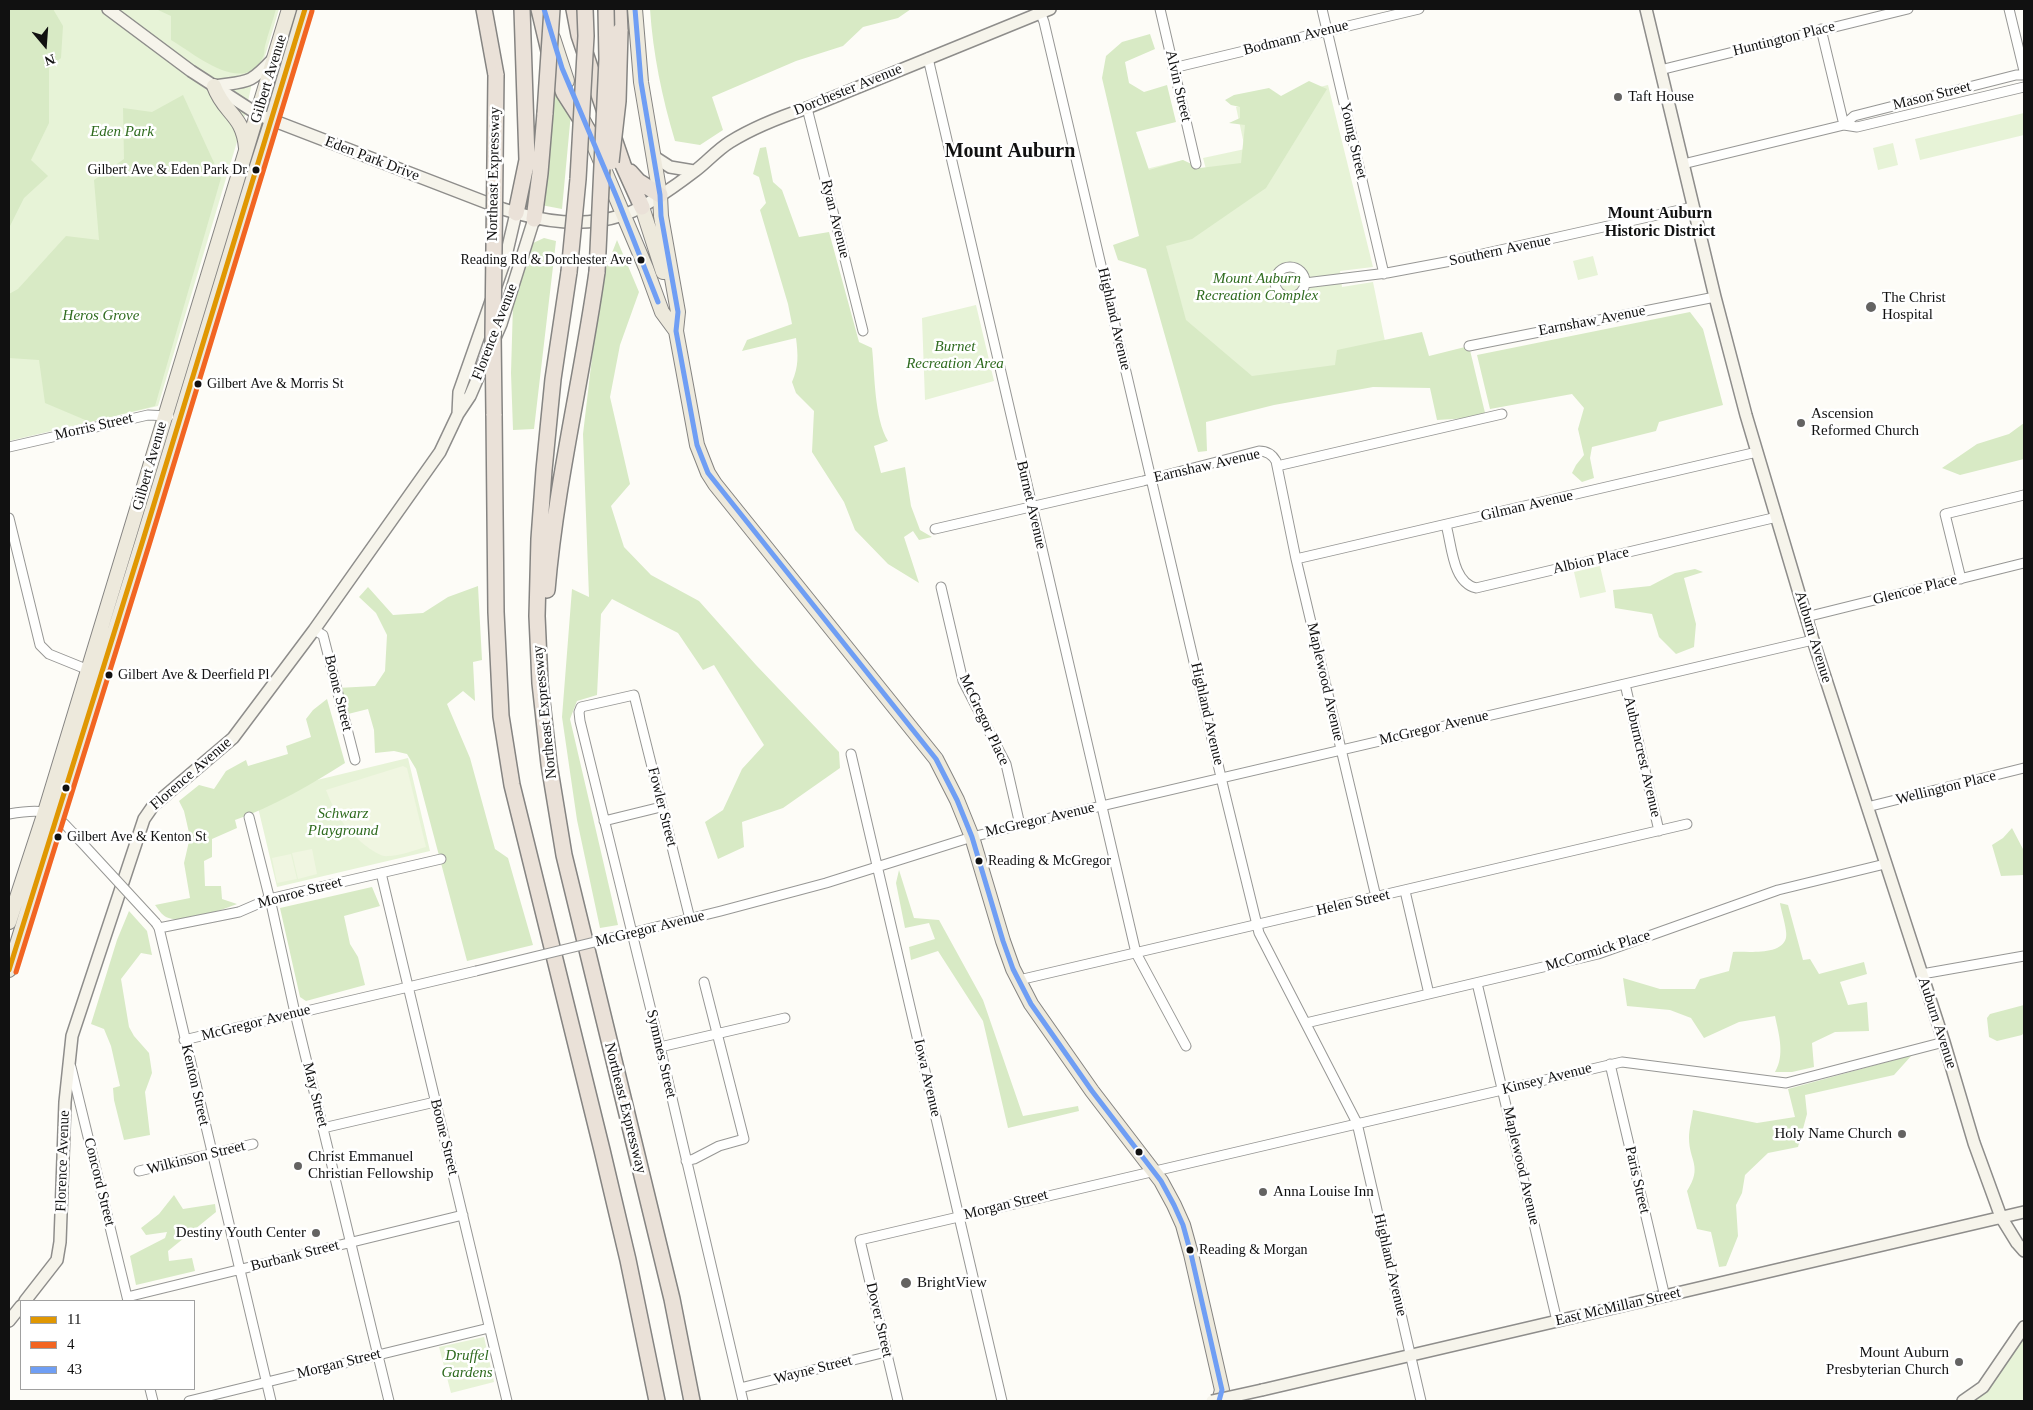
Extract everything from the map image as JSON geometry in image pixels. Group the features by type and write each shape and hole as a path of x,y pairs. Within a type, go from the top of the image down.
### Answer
{"highway":[{"path":"484,9 496,75"},
{"name":"Northeast Expressway","path":"494,9 496,75 492,334 495,548 501,706 512,785 628,1260 657,1401"},
{"path":"516,214 527,160 522,9"},
{"path":"538,9 552,64 564,93 588,132"},
{"path":"534,219 546,113 552,9"},
{"path":"574,9 579,35 591,75 623,165 642,206"},
{"name":"Northeast Expressway","path":"585,9 586,36 578,178 569,272 553,379 544,480 537,616 540,683 549,764 564,854 672,1299 692,1401"},
{"path":"596,272 607,59 606,9"},
{"path":"540,683 552,531 582,370 618,100 619,9"},
{"path":"623,165 638,181 660,195"}],"main road":[{"name":"Gilbert Avenue","path":"9,970 51,815 94,672 165,415 259,115 289,9"},
{"name":"Gilbert Avenue","path":"94,672 179,419 305,9"},
{"path":"544,9 562,68 588,132 624,215 662,312 676,331"},
{"path":"635,9 641,82 660,195 661,216 678,312 676,331 697,445 708,473 936,759 957,800 972,837 1002,941 1019,980 1045,1026 1153,1171 1174,1205 1183,1225 1192,1254 1222,1397"},
{"path":"214,86 219,99 240,123 245,134 247,150"},
{"path":"642,206 667,288 676,299"},
{"name":"Gilbert Avenue","path":"9,922 51,815"}],"street":[{"name":"Eden Park Drive","path":"108,9 214,86 259,115 516,214 534,219 575,222 624,215 660,195"},
{"name":"Alvin Street","path":"1160,9 1196,164"},
{"name":"Young Street","path":"1322,9 1384,274"},
{"name":"Bodmann Avenue","path":"1173,68 1419,9"},
{"name":"Auburn Avenue","path":"1646,9 1715,297 1757,452 1806,617 1944,1042 1974,1143 2001,1217 2024,1251"},
{"name":"Huntington Place","path":"1660,70 1908,9"},
{"path":"2009,9 2024,73"},
{"name":"Dorchester Avenue","path":"660,195 730,142 776,118 806,108 1043,10"},
{"name":"Highland Avenue","path":"1043,10 1257,925 1358,1123 1421,1401"},
{"path":"1821,29 1844,125"},
{"path":"214,86 248,82 259,75 275,57"},
{"name":"Burnet Avenue","path":"928,58 1136,952 1186,1046"},
{"name":"Mason Street","path":"1844,125 1854,116 2024,73"},
{"name":"Mason Street","path":"1684,164 1844,125 1857,127 2024,88"},
{"name":"Ryan Avenue","path":"806,108 863,331"},
{"path":"653,156 670,167 694,171"},
{"name":"Southern Avenue","path":"1305,283 1384,274 1514,248 1693,207"},
{"name":"Florence Avenue","path":"458,414 459,392 503,267 516,214"},
{"name":"Florence Avenue","path":"27,1300 57,1260 60,1242 65,1102 72,1036 147,814 153,806 233,738 314,630 440,452 458,414 470,396 501,324 534,219"},
{"name":"Earnshaw Avenue","path":"1469,346 1715,297"},
{"name":"Earnshaw Avenue","path":"935,529 1152,479 1260,451 1265,451 1274,456 1277,466 1502,414"},
{"name":"Morris Street","path":"9,447 148,415 165,415 179,419"},
{"name":"Gilman Avenue","path":"1296,559 1757,452"},
{"name":"Maplewood Avenue","path":"1277,466 1296,559 1376,897"},
{"path":"1961,579 1945,514 2024,495"},
{"name":"Albion Place","path":"1446,525 1458,573 1465,584 1476,588 1777,517"},
{"path":"9,518 40,645 49,654 94,672"},
{"name":"Glencoe Place","path":"1806,617 2024,563"},
{"name":"McGregor Place","path":"941,587 963,681 1006,764 1020,825"},
{"name":"Boone Street","path":"314,630 323,635 355,760"},
{"name":"McGregor Avenue","path":"184,1040 690,919 826,883 878,865 1020,825 1813,640"},
{"name":"Auburncrest Avenue","path":"1624,684 1659,830"},
{"name":"Fowler Street","path":"581,707 634,695 690,919"},
{"name":"Symmes Street","path":"581,707 579,712 580,721 744,1401"},
{"name":"Iowa Avenue","path":"851,754 1002,1401"},
{"name":"Wellington Place","path":"1867,807 2024,768"},
{"path":"604,821 661,806"},
{"path":"9,814 33,810 51,815 72,832 158,926"},
{"name":"May Street","path":"249,817 389,1401"},
{"name":"Helen Street","path":"1019,980 1687,824"},
{"name":"Monroe Street","path":"158,926 239,912 269,899 441,859"},
{"name":"McCormick Place","path":"1306,1023 1598,954 1778,890 1885,864"},
{"name":"Boone Street","path":"381,873 507,1401"},
{"path":"1405,891 1429,994"},
{"name":"Kenton Street","path":"158,926 271,1401"},
{"path":"1922,974 2024,956"},
{"path":"686,1161 719,1146 744,1139 704,982"},
{"name":"Maplewood Avenue","path":"1477,983 1557,1321"},
{"path":"660,1047 785,1018"},
{"name":"Kinsey Avenue","path":"1153,1171 1622,1062 1786,1083 1944,1042"},
{"name":"Concord Street","path":"70,1062 128,1299"},
{"name":"Paris Street","path":"1610,1064 1665,1296"},
{"path":"323,1128 435,1102"},
{"name":"Wilkinson Street","path":"139,1171 253,1144"},
{"name":"Morgan Street","path":"860,1240 1153,1171"},
{"name":"East McMillan Street","path":"1212,1401 2024,1212"},
{"name":"Burbank Street","path":"128,1299 240,1269 463,1215"},
{"name":"Dover Street","path":"860,1240 898,1401"},
{"path":"9,1321 20,1307"},
{"path":"1963,1401 1984,1387 2024,1327"},
{"name":"Morgan Street","path":"189,1401 489,1328"},
{"name":"Wayne Street","path":"740,1388 886,1352"}],"green space":[{"name":"Eden Park","path":"9,9 279,9 265,56 252,83 245,115 158,406 9,441"},
{"path":"9,9 53,9 63,26 61,58 49,68 49,123 31,160 48,176 24,198 9,228"},
{"path":"156,9 276,9 263,57 255,68 244,73 232,73 206,62 171,40 171,16"},
{"path":"650,9 911,9 898,18 863,27 843,46 796,61 712,97 723,130 700,145 675,141 659,75"},
{"path":"1150,34 1155,49 1125,62 1129,83 1144,92 1167,85 1176,122 1136,132 1149,170 1183,160 1200,168 1241,163 1245,125 1229,123 1240,118 1240,107 1231,105 1225,100 1234,95 1269,88 1281,96 1309,81 1327,89 1266,188 1192,239 1166,246 1186,320 1252,376 1335,365 1337,350 1422,332 1429,356 1469,346 1486,417 1437,420 1430,388 1373,387 1274,405 1206,422 1207,451 1198,452 1146,269 1118,260 1113,245 1139,236 1102,78 1106,56 1122,42"},
{"path":"554,79 571,113 562,209 541,205"},
{"name":"Mount Auburn Recreation Complex","path":"1328,85 1373,267 1340,271 1342,287 1373,282 1389,361 1198,403 1142,170 1183,160 1217,211 1203,158 1245,149 1236,107"},
{"name":"Heros Grove","path":"183,95 221,178 155,406 90,422 45,403 39,360 9,358 9,294 18,289 66,236 99,240 94,180 124,159 123,108 152,112"},
{"path":"2024,113 2024,135 1920,160 1915,139"},
{"path":"1893,143 1898,165 1878,170 1873,148"},
{"path":"766,147 773,182 782,190 799,237 829,232 859,342 872,348 880,421 888,441 874,446 881,473 905,467 911,506 920,530 932,537 919,540 913,531 904,537 919,583 888,564 855,530 844,502 812,452 814,411 796,393 792,382 797,360 796,338 742,351 747,340 792,324 788,304 760,210 766,203 759,177 753,174 760,148"},
{"path":"544,238 556,241 534,429 513,430 511,373 513,304 533,243"},
{"path":"617,240 639,292 620,345 610,397 630,484 611,506 624,547 651,575 699,601 756,665 839,752 840,768 783,808 742,822 744,847 718,859 705,822 723,810 742,769 764,745 714,665 703,670 678,633 612,599 601,614 597,695 577,701 570,719 618,925 600,928 577,820 562,717 572,589 589,597 583,434 601,281"},
{"path":"1593,256 1598,275 1578,280 1573,261"},
{"name":"Burnet Recreation Area","path":"976,305 994,381 925,400 922,318"},
{"path":"1690,312 1703,329 1723,405 1659,422 1656,431 1592,447 1590,458 1594,478 1582,482 1572,473 1584,455 1578,429 1584,408 1572,394 1490,409 1477,355"},
{"path":"2024,423 2024,459 1960,475 1942,468 1977,444 2009,434"},
{"path":"1600,566 1606,592 1580,598 1574,572"},
{"path":"1695,569 1703,572 1684,578 1696,624 1694,647 1676,654 1659,637 1652,614 1615,608 1613,590 1650,586 1675,573"},
{"path":"478,586 482,660 473,662 475,701 463,691 447,704 470,758 495,849 508,858 533,945 467,961 416,769 407,754 394,751 375,753 374,730 368,709 344,715 337,688 375,686 385,671 387,635 376,613 359,597 368,587 393,615 423,613 448,597"},
{"path":"327,699 345,763 278,802 235,820 237,828 212,839 212,857 204,861 205,886 221,886 222,899 237,904 191,918 173,919 166,917 155,905 190,898 184,863 190,837 184,811 179,801 199,785 214,789 226,771 246,760 248,766 288,754 286,746 311,737 306,719 313,710"},
{"name":"Schwarz Playground","path":"408,758 430,851 277,887 255,795"},
{"path":"403,766 407,768 426,847 397,855 383,856 370,849 355,837 338,815 326,790"},
{"path":"2012,828 2024,851 2024,875 2001,876 1992,845 2003,838"},
{"path":"312,849 317,874 298,879 292,853"},
{"path":"291,854 297,879 277,883 272,858"},
{"path":"899,870 914,918 939,920 983,1000 1023,1116 1078,1106 1079,1111 1008,1128 983,1021 938,951 911,960 909,947 935,939 929,923 905,928 896,883"},
{"path":"372,887 380,906 344,916 350,944 358,957 365,985 306,1001 300,997 280,908"},
{"path":"1780,903 1788,905 1803,960 1810,959 1819,974 1864,962 1867,974 1840,982 1848,1005 1867,1002 1869,1031 1835,1032 1812,1043 1814,1067 1792,1072 1775,1072 1780,1059 1780,1052 1775,1016 1739,1022 1704,1038 1691,1018 1670,1010 1627,1006 1623,978 1660,989 1695,989 1700,979 1729,971 1733,952 1763,951 1778,948 1786,938"},
{"path":"129,911 147,931 152,955 141,953 121,979 129,1027 134,1036 149,1053 152,1073 145,1092 150,1135 124,1140 114,1100 113,1088 120,1086 111,1046 104,1029 91,1024 117,940"},
{"path":"2024,1005 2024,1032 2022,1035 1997,1041 1989,1037 1987,1018 1990,1014"},
{"path":"1912,1055 1894,1075 1805,1095 1807,1114 1798,1147 1768,1153 1745,1175 1742,1193 1736,1205 1738,1236 1726,1266 1719,1267 1711,1232 1697,1229 1687,1191 1692,1182 1695,1169 1689,1138 1693,1110 1757,1123 1795,1117 1788,1089"},
{"path":"174,1195 183,1209 215,1204 216,1212 168,1251 169,1261 192,1258 195,1271 136,1285 130,1256 165,1238 167,1232 146,1235 141,1228 159,1214"},
{"path":"2024,1327 2024,1401 1975,1401 1973,1396"},
{"name":"Druffel Gardens","path":"484,1337 494,1382 451,1393 439,1347"}],"transit line":[{"name":"11","path":"9,970 305,9"},
{"name":"43","path":"544,9 562,68 617,198 658,302"},
{"name":"43","path":"635,9 641,82 660,195 661,216 678,312 676,331 697,445 708,473 936,759 957,800 972,837 1003,941 1013,969 1031,1004 1092,1091 1161,1181 1183,1225 1222,1390 1219,1401"},
{"name":"4","path":"16,972 312,11"}],"place":[{"name":"Taft House","path":"1618,97"},
{"name":"Gilbert Ave & Eden Park Dr","path":"256,170"},
{"name":"Reading Rd & Dorchester Ave","path":"641,260"},
{"name":"The Christ Hospital","path":"1871,307"},
{"name":"Gilbert Ave & Morris St","path":"198,384"},
{"name":"Ascension Reformed Church","path":"1801,423"},
{"name":"Gilbert Ave & Deerfield Pl","path":"109,675"},
{"name":"Gilbert Ave & Kenton St","path":"58,837"},
{"name":"Reading & McGregor","path":"979,861"},
{"name":"Holy Name Church","path":"1902,1134"},
{"name":"Christ Emmanuel Christian Fellowship","path":"298,1166"},
{"name":"Anna Louise Inn","path":"1263,1192"},
{"name":"Destiny Youth Center","path":"316,1233"},
{"name":"Reading & Morgan","path":"1190,1250"},
{"name":"BrightView","path":"906,1283"},
{"name":"Mount Auburn Presbyterian Church","path":"1959,1362"}],"district":[{"name":"Mount Auburn","path":"1010,152"},
{"name":"Mount Auburn Historic District","path":"1660,223"}]}
